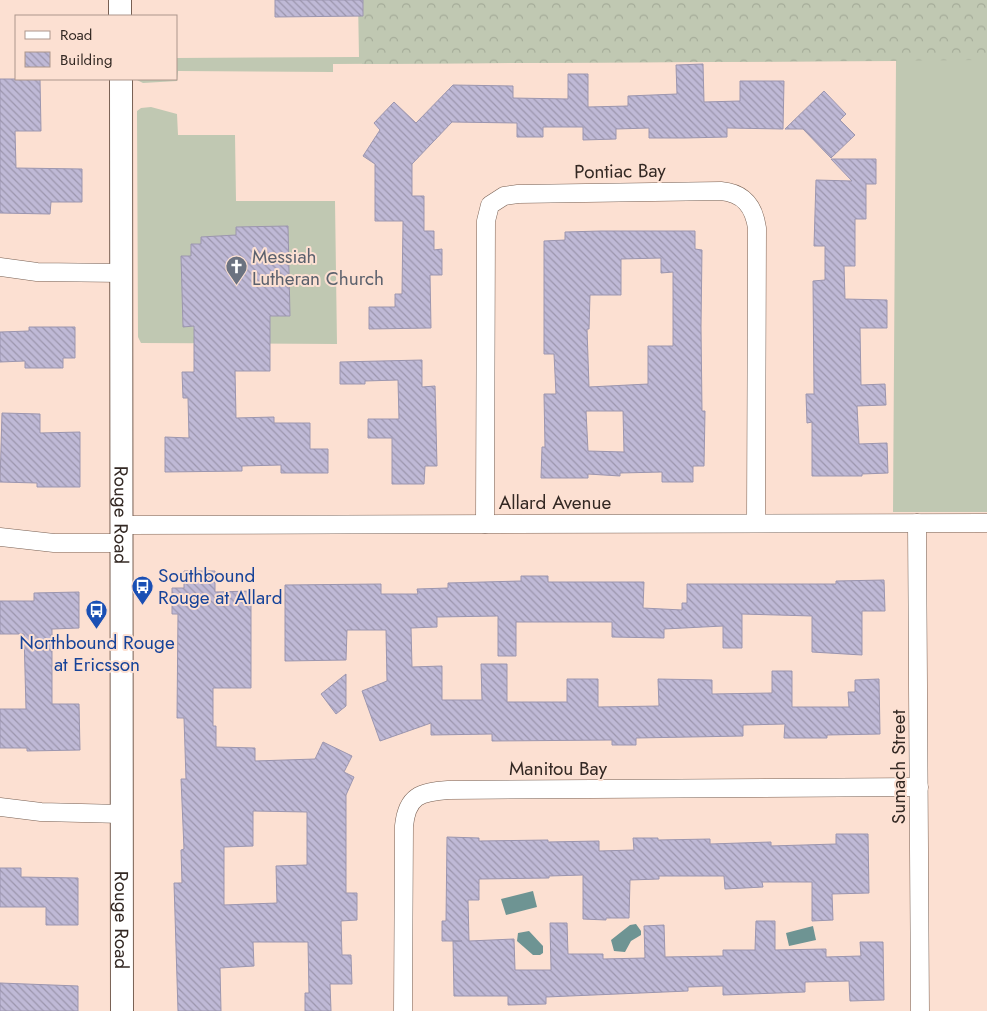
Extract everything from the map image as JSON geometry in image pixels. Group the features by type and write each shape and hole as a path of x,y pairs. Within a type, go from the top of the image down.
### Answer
{"street":[{"path":"120,0 120,15"},
{"name":"Rouge Road","path":"121,80 122,1011"},
{"name":"Pontiac Bay","path":"485,524 486,221 490,205 504,196 518,194 721,191 732,193 748,202 754,212 757,228 756,523"},
{"path":"0,267 38,272 122,272"},
{"name":"Sumach Street","path":"917,523 920,1011"},
{"name":"Allard Avenue","path":"0,537 54,543 122,534 485,524 987,524"},
{"name":"Manitou Bay","path":"404,1011 404,826 408,806 418,796 448,790 919,787"},
{"path":"0,807 41,812 122,814"}],"green space":[{"path":"358,0 987,0 987,512 893,512 896,61 333,64 333,72 178,71 178,58 359,57"},
{"path":"362,0 987,0 987,60 362,64"},
{"path":"137,80 177,80 177,81 143,83"},
{"path":"151,107 177,114 178,135 235,135 236,201 335,201 337,344 141,343 138,337 137,111 141,108"}],"water":[{"path":"533,891 537,907 506,915 501,899"},
{"path":"636,924 641,931 641,935 631,941 625,952 614,951 611,940 630,925"},
{"path":"813,926 816,940 789,946 786,933"},
{"path":"529,931 543,946 543,953 540,955 533,955 517,941 518,933"}],"building":[{"path":"275,0 363,0 363,16 275,17"},
{"path":"703,64 704,102 740,101 740,81 784,81 783,129 727,128 727,137 649,138 649,128 616,129 616,139 583,140 583,127 543,127 543,137 517,137 517,123 452,122 412,164 412,196 424,196 424,231 434,231 434,250 442,249 442,275 430,275 431,328 369,329 369,307 395,307 395,294 402,294 403,221 375,221 375,164 363,156 380,130 374,123 394,102 416,123 453,85 513,86 513,98 568,99 568,74 588,74 588,107 628,106 628,96 677,94 676,65"},
{"path":"0,79 40,80 41,131 15,131 16,168 82,169 82,202 51,202 50,214 0,213"},
{"path":"824,91 846,114 840,120 855,135 831,158 803,129 785,129"},
{"path":"831,159 876,159 876,184 866,184 866,219 855,219 855,266 844,266 845,299 887,300 887,328 860,328 861,385 885,384 886,405 857,406 859,444 887,443 888,473 862,474 862,476 812,476 812,422 807,423 806,394 814,394 813,281 825,280 825,246 814,246 816,180 852,181"},
{"path":"288,226 290,316 270,316 270,371 235,371 236,418 274,417 274,423 310,423 310,449 328,449 328,473 281,473 281,465 242,466 242,471 165,472 165,437 189,438 188,398 183,398 182,372 194,372 194,326 183,327 181,256 191,256 191,244 201,244 201,237 236,235 236,227"},
{"path":"695,231 695,249 702,250 702,411 705,411 704,466 693,466 693,482 662,482 662,472 620,473 620,476 588,474 588,478 541,478 542,447 545,447 544,394 556,394 554,354 544,354 544,241 565,240 565,232","holes":["661,258 661,273 673,272 673,346 648,346 648,384 589,387 587,329 589,329 590,295 621,295 621,259","586,411 623,411 624,452 588,451"]},
{"path":"29,327 75,327 75,358 63,358 63,368 25,368 25,361 0,362 0,332 29,331"},
{"path":"422,360 422,387 435,386 437,466 425,466 424,484 392,484 392,438 368,438 368,419 399,419 398,380 365,381 365,384 340,384 340,362"},
{"path":"2,413 40,414 40,433 80,432 80,487 37,487 37,483 0,482"},
{"path":"184,571 215,571 215,592 251,591 251,688 213,688 213,726 216,726 216,747 255,748 255,761 315,759 323,742 352,756 344,772 354,777 346,795 346,893 357,893 357,920 341,921 342,955 351,955 352,984 330,984 331,1011 305,1011 305,993 309,993 308,942 253,942 254,966 220,968 221,1011 178,1011 174,883 182,883 181,850 184,849 181,779 186,779 184,718 177,718 178,614 172,614 172,588 184,588","holes":["253,811 307,812 307,865 276,866 277,903 224,905 224,847 253,846"]},
{"path":"521,576 548,576 548,582 644,582 643,608 682,610 682,603 687,603 687,584 836,584 836,581 884,580 885,611 862,611 862,655 812,652 812,616 742,614 742,648 723,648 723,626 664,629 664,638 612,637 612,622 516,622 516,656 498,656 498,616 437,617 437,627 411,628 412,667 442,666 442,700 482,700 481,664 507,664 507,702 567,702 567,679 598,679 598,707 659,706 658,679 712,680 712,694 772,693 772,671 792,671 792,707 849,707 848,692 855,692 855,680 879,679 880,734 827,735 827,738 784,738 785,724 743,725 743,736 636,738 636,745 612,745 612,740 492,741 492,734 431,735 431,723 380,741 362,691 387,681 386,630 347,630 346,660 285,661 285,585 381,584 381,594 418,594 417,589 448,588 448,583 521,581"},
{"path":"79,592 79,628 52,629 52,704 79,704 80,750 27,751 27,748 0,748 0,709 26,709 24,634 0,634 0,601 34,601 34,593"},
{"path":"346,674 346,706 336,714 321,694"},
{"path":"836,834 868,834 869,893 832,894 833,920 812,921 812,882 762,882 763,887 725,889 724,876 659,876 659,879 630,880 629,918 606,918 606,920 583,919 583,875 549,876 549,878 479,879 479,900 468,900 469,941 514,939 515,970 551,970 550,923 567,923 568,954 603,954 603,959 645,958 644,926 664,925 665,957 723,956 723,950 755,950 756,921 775,921 775,950 826,949 826,957 861,956 860,942 883,942 884,1000 850,1001 849,981 805,982 805,992 723,995 723,986 688,987 688,991 546,997 546,1004 508,1005 508,996 454,996 453,941 442,941 442,921 446,921 447,837 479,838 479,841 599,841 599,851 634,850 633,838 658,838 658,840 710,839 710,844 771,842 771,846 836,844"},
{"path":"0,868 21,868 21,877 78,878 78,925 46,925 46,907 0,907"},
{"path":"0,983 78,986 78,1011 0,1011"}],"place":[{"name":"Messiah Lutheran Church","path":"236,286"},
{"name":"Southbound Rouge at Allard","path":"142,605"},
{"name":"Northbound Rouge at Ericsson","path":"97,630"}]}
